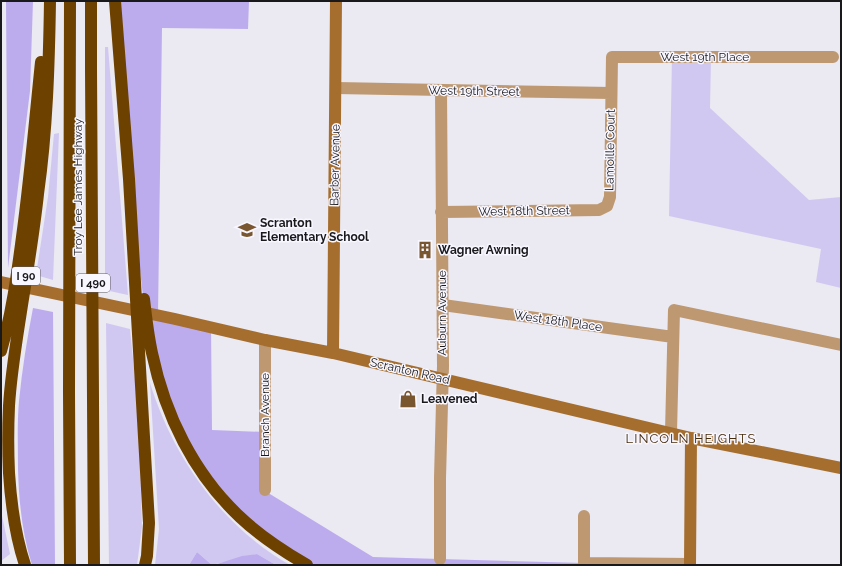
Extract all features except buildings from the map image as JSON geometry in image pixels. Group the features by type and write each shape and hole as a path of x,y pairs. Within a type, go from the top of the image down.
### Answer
{"highway":[{"path":"1,351 13,303 26,211 46,1"},
{"name":"I 90","path":"24,565 14,522 10,493 8,453 9,407 18,332 38,199 44,145 50,1"},
{"name":"Troy Lee James Highway","path":"70,1 70,565"},
{"name":"Troy Lee James Highway","path":"91,1 94,565"},
{"path":"115,1 130,179 147,329 158,377 171,416 196,463 218,494 240,518 272,544 307,565"},
{"path":"130,179 149,523 145,565"}],"street":[{"name":"Barber Avenue","path":"333,353 336,1"},
{"name":"West 19th Place","path":"612,93 612,58 695,56 832,57"},
{"name":"West 19th Street","path":"336,88 612,93"},
{"name":"Auburn Avenue","path":"440,559 442,379 441,90"},
{"name":"Lamoille Court","path":"607,206 610,197 612,93"},
{"name":"West 18th Street","path":"441,212 599,210 607,206"},
{"name":"Scranton Road","path":"4,282 266,340 333,353 672,432 691,438 841,468"},
{"name":"West 18th Place","path":"442,304 673,336"},
{"path":"672,432 674,310 841,346"},
{"name":"Branch Avenue","path":"265,490 266,340"},
{"path":"584,516 584,562 690,564 691,438"}],"shaded area":[{"path":"6,1 33,1 30,91 8,268"},
{"path":"115,1 249,1 248,29 162,28 158,315 211,328 212,430 265,432 265,491 373,557 721,565 307,565 256,531 183,441 147,329 129,179"},
{"path":"105,47 108,47 128,295 105,290"},
{"path":"711,56 710,108 809,200 841,197 841,288 816,282 821,249 669,216 672,57"},
{"path":"59,133 53,280 36,275 48,197 54,134"},
{"path":"33,308 53,312 55,565 32,565 23,529 19,493 19,401"},
{"path":"106,323 130,329 140,458 142,527 137,565 109,565"},
{"path":"150,383 172,437 186,463 203,487 221,510 242,531 265,549 290,565 276,565 257,554 212,565 197,552 189,565 155,565 159,529"},
{"path":"1,511 10,554 1,561"},
{"path":"197,552 212,565 189,565"},
{"path":"257,554 276,565 214,565 242,556"}],"place":[{"name":"Scranton Elementary School","path":"247,230"},
{"name":"Wagner Awning","path":"425,250"},
{"name":"Leavened","path":"408,399"}],"district":[{"name":"LINCOLN HEIGHTS","path":"691,438"}]}
